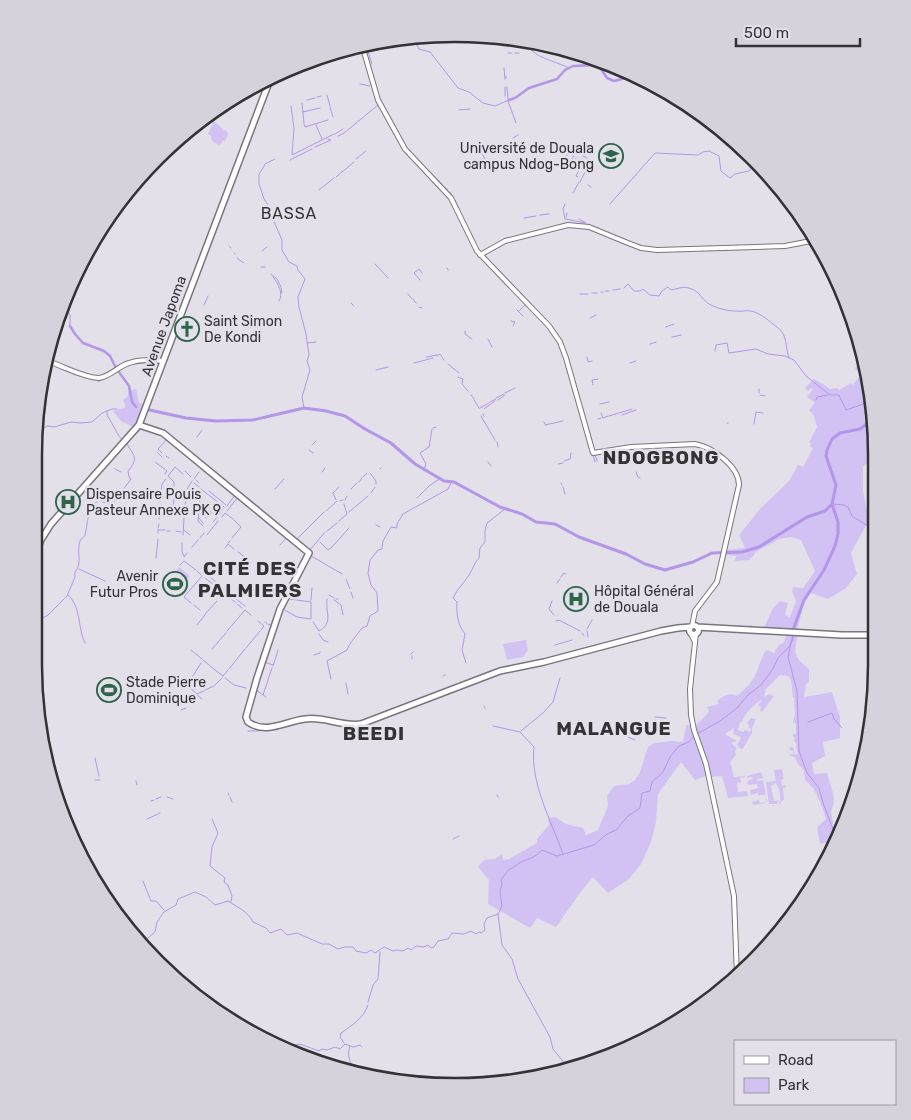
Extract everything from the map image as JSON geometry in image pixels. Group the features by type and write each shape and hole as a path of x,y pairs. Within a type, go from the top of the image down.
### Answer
{"main road":[{"path":"364,53 378,100 405,148 452,198 480,255 547,323 557,337 566,358 593,453 645,446 694,444 703,446 732,465 739,477 739,485 718,582 695,611 695,642 690,698 694,730 706,764 734,896 737,966"},
{"name":"Avenue Japoma","path":"42,539 52,524 138,425 265,89"},
{"path":"480,255 505,241 568,226 589,227 628,244 657,250 785,246 809,243"},
{"path":"53,363 94,377 103,377 134,361 163,361"},
{"path":"138,425 162,433 309,554 280,609 255,684 246,717 248,722 256,726 272,727 307,718 324,719 352,725 361,724 498,672 680,628 792,632 842,636 868,635"}],"green space":[{"path":"214,121 223,129 222,131 226,130 228,134 225,141 222,140 222,143 219,145 212,141 211,136 208,134"},
{"path":"858,364 861,375 868,428 868,462 863,466 863,491 868,522 851,553 857,574 846,588 828,599 811,593 804,603 797,630 764,628 773,608 780,601 788,603 785,615 790,617 796,601 792,591 793,587 803,588 815,571 801,540 792,537 778,539 755,552 749,560 735,561 736,556 726,555 727,550 745,548 739,535 760,509 789,481 798,465 803,467 813,448 810,447 811,443 809,442 817,427 814,416 809,410 814,402 807,397 813,389 811,388 808,391 805,388 814,379 829,389 838,388 839,390 851,383 853,385 860,375 855,368"},
{"path":"136,389 139,403 146,404 135,428 121,421 113,411 125,408 123,400 128,396 128,391"},
{"name":"Avenir Futur Pros","path":"179,567 190,576 174,595 164,586"},
{"path":"787,633 798,633 796,654 800,661 809,669 809,682 806,684 804,697 799,698 832,692 840,717 840,738 823,742 825,756 812,763 814,774 827,773 834,802 831,812 834,829 828,842 820,844 817,827 826,819 823,809 809,783 805,780 803,769 795,757 788,755 794,754 793,751 789,750 790,747 793,747 795,755 798,754 797,744 794,741 795,737 793,737 793,734 796,734 796,724 793,722 795,698 793,698 791,680 788,676 780,675 766,689 764,697 769,694 774,696 762,712 760,711 761,707 758,705 762,700 752,707 742,722 740,722 738,730 750,732 751,729 747,723 751,718 756,719 752,733 742,750 737,745 741,737 733,734 734,728 725,734 737,741 731,743 737,748 735,751 736,755 730,762 734,777 745,776 740,778 741,782 737,783 738,792 747,791 748,796 728,798 722,776 710,777 708,763 695,726 709,712 707,707 718,704 718,700 725,695 732,694 737,696 744,690 755,676 764,653 767,650 774,653 779,645 784,642"},
{"path":"526,640 528,650 523,657 507,660 503,644"},
{"path":"686,725 691,725 702,756 706,776 695,780 681,762 658,794 656,822 651,842 641,864 629,879 608,893 593,877 556,927 537,918 530,928 488,904 489,880 478,867 484,860 495,859 502,854 503,860 509,859 537,843 537,839 549,825 548,818 555,817 566,824 583,828 586,835 598,830 608,806 607,796 614,786 629,784 635,780 640,772 648,747 654,743 683,742"},
{"path":"782,769 784,778 781,780 782,786 785,785 786,787 783,788 784,800 779,804 780,795 776,783 771,786 774,801 779,800 777,804 769,804 766,782 776,781 774,770"},
{"path":"761,772 763,778 757,779 758,781 763,780 766,795 758,795 758,793 751,795 750,790 758,788 757,784 748,785 747,781 753,779 752,777 747,778 747,776"},
{"path":"759,800 760,803 766,802 753,805 752,802"}],"waterway":[{"path":"417,45 419,49 430,52 458,88 469,92 483,103 495,106 509,100"},
{"path":"531,49 544,58 569,68"},
{"path":"366,52 369,61"},
{"path":"368,52 372,64"},
{"path":"509,100 529,88 557,79 565,70 573,66 591,65"},
{"path":"504,68 505,79"},
{"path":"601,69 607,78 614,81 624,79"},
{"path":"360,84 370,86"},
{"path":"505,87 505,96"},
{"path":"507,87 508,99"},
{"path":"327,95 330,106"},
{"path":"317,97 321,96"},
{"path":"307,100 315,98"},
{"path":"508,101 516,123"},
{"path":"302,103 304,123"},
{"path":"338,136 378,105"},
{"path":"291,106 294,128 292,155 334,134"},
{"path":"330,107 333,117"},
{"path":"303,112 320,108"},
{"path":"459,110 470,109"},
{"path":"304,124 305,127 328,120"},
{"path":"316,125 322,139"},
{"path":"335,134 343,129"},
{"path":"513,138 518,135"},
{"path":"315,147 331,140 328,139"},
{"path":"523,141 526,149"},
{"path":"290,160 312,149"},
{"path":"356,159 366,151"},
{"path":"610,204 655,153 698,155 709,151 719,156 721,171 730,178 735,174 749,171 752,167"},
{"path":"482,154 485,159"},
{"path":"572,159 574,155"},
{"path":"583,156 587,158"},
{"path":"565,161 566,157"},
{"path":"275,159 265,164 259,174 259,184 264,199 273,212 275,224 282,240 282,250 289,262 297,266 305,279 298,297 306,334 309,355 307,361 310,370 302,397 304,408"},
{"path":"569,164 572,160"},
{"path":"574,161 573,163 576,166"},
{"path":"336,177 354,162"},
{"path":"578,177 576,176 583,163 588,166 580,182"},
{"path":"426,169 442,184"},
{"path":"319,190 334,178"},
{"path":"573,193 579,182"},
{"path":"443,186 448,190"},
{"path":"450,192 454,199"},
{"path":"455,200 461,215"},
{"path":"565,204 563,209 565,219 586,223 579,219"},
{"path":"566,217 567,213"},
{"path":"540,215 549,214"},
{"path":"524,218 536,216"},
{"path":"593,226 598,228"},
{"path":"599,229 606,232"},
{"path":"533,236 544,233"},
{"path":"262,251 267,247"},
{"path":"237,258 242,262"},
{"path":"375,264 388,278"},
{"path":"420,280 414,273 419,269 422,273"},
{"path":"271,274 277,279 281,287"},
{"path":"273,277 281,292 279,301"},
{"path":"624,288 628,284 634,291 643,289 650,295 659,296 668,287 671,290 687,287 693,289 709,304 724,310 755,312 781,330 785,337 789,358"},
{"path":"281,288 282,293"},
{"path":"613,290 620,289"},
{"path":"592,293 597,293"},
{"path":"408,294 412,299"},
{"path":"580,294 588,294"},
{"path":"204,305 208,296"},
{"path":"413,299 416,303"},
{"path":"351,303 354,306"},
{"path":"519,311 526,304"},
{"path":"517,310 523,316"},
{"path":"68,312 70,315 70,326"},
{"path":"590,318 596,315"},
{"path":"511,321 515,322 513,326"},
{"path":"666,327 671,325"},
{"path":"70,326 83,343 104,351 110,356 129,386 132,402 136,407"},
{"path":"554,330 558,335"},
{"path":"465,331 465,334 472,339"},
{"path":"672,337 681,335"},
{"path":"488,339 492,347"},
{"path":"307,343 316,342"},
{"path":"650,344 656,342"},
{"path":"715,351 716,345 727,343 729,353 756,349 768,354 785,356 794,360 806,376 830,395 839,395 846,410 865,403"},
{"path":"437,356 440,354 444,360"},
{"path":"426,357 437,355"},
{"path":"587,357 588,362 592,361"},
{"path":"414,363 433,358"},
{"path":"630,363 636,361"},
{"path":"448,364 459,373"},
{"path":"376,370 388,367"},
{"path":"458,377 463,379 462,384 468,391"},
{"path":"98,382 103,379"},
{"path":"593,385 592,380 598,379"},
{"path":"505,393 515,388"},
{"path":"496,398 504,394"},
{"path":"471,395 474,399"},
{"path":"498,400 505,395"},
{"path":"760,395 765,396"},
{"path":"816,400 817,397 828,395"},
{"path":"490,402 496,399"},
{"path":"474,400 479,408"},
{"path":"484,409 495,401"},
{"path":"600,404 609,402"},
{"path":"480,408 489,403"},
{"path":"145,409 186,418 216,421 253,420 304,408 345,416 391,443 415,464 444,481 454,482 500,507 522,514 536,522 555,524 579,537 626,554 645,564 665,570 693,562 712,553 742,552 759,547 807,517 825,511 832,504 836,485 826,456 832,439 840,433 860,429 867,424"},
{"path":"43,429 47,426 54,427 71,422 92,422 102,413 117,409"},
{"path":"609,416 632,409"},
{"path":"622,415 636,410"},
{"path":"107,411 107,415 123,441"},
{"path":"754,424 756,412 763,413"},
{"path":"601,413 603,418 608,416"},
{"path":"481,416 495,440"},
{"path":"545,425 563,421"},
{"path":"149,426 162,430"},
{"path":"134,436 141,428"},
{"path":"424,470 426,464 420,453 429,447 432,429"},
{"path":"197,437 202,430"},
{"path":"162,453 158,449 167,439"},
{"path":"312,445 316,441"},
{"path":"497,442 498,447"},
{"path":"113,516 114,512 110,507 131,479 128,471 134,457 127,444"},
{"path":"673,449 673,455"},
{"path":"309,450 313,453"},
{"path":"157,452 162,457"},
{"path":"564,461 570,459 571,453"},
{"path":"595,454 597,461"},
{"path":"593,455 595,462"},
{"path":"155,462 167,471 165,474"},
{"path":"488,462 491,466"},
{"path":"558,464 563,463"},
{"path":"174,486 174,482 168,476 175,467 183,474"},
{"path":"322,472 325,468"},
{"path":"115,469 121,472"},
{"path":"185,471 191,477"},
{"path":"194,479 199,472"},
{"path":"636,472 640,478"},
{"path":"363,477 367,473"},
{"path":"370,473 376,484"},
{"path":"359,482 362,478"},
{"path":"417,498 429,486 441,478"},
{"path":"161,494 162,484 166,479"},
{"path":"275,489 284,479"},
{"path":"196,480 199,483"},
{"path":"186,491 192,481"},
{"path":"331,679 327,661 347,650 362,628 367,626 370,616 378,611 377,593 371,585 368,573 370,560 378,550 382,549 383,541 391,527 397,528 397,524 403,514 448,489 452,481"},
{"path":"194,483 199,487"},
{"path":"351,489 357,483"},
{"path":"333,493 339,487"},
{"path":"371,493 375,487"},
{"path":"563,487 565,494"},
{"path":"201,489 215,500"},
{"path":"209,491 226,505"},
{"path":"42,618 67,596 79,565 80,540 85,535 92,507 99,500 105,503 121,492"},
{"path":"333,493 336,500"},
{"path":"227,506 235,495"},
{"path":"160,502 161,496 171,497"},
{"path":"345,500 347,496"},
{"path":"349,512 368,496"},
{"path":"177,514 173,514 174,497 183,498"},
{"path":"185,507 186,498 194,499"},
{"path":"227,511 237,498"},
{"path":"215,500 224,507"},
{"path":"199,501 204,506 199,512 198,521 203,526"},
{"path":"326,511 337,501"},
{"path":"339,521 347,514 344,504"},
{"path":"832,504 848,507 852,516 868,526"},
{"path":"793,630 804,600 824,570 835,546 838,522 832,504"},
{"path":"159,519 160,507"},
{"path":"220,514 223,509"},
{"path":"466,663 462,650 465,634 458,619 457,602 453,598 479,558 480,548 485,542 487,523 505,509"},
{"path":"199,512 206,518"},
{"path":"297,539 324,512"},
{"path":"222,517 225,513 233,519"},
{"path":"213,522 219,515"},
{"path":"183,535 184,518"},
{"path":"199,518 203,523"},
{"path":"232,538 241,527 234,520"},
{"path":"215,525 218,521"},
{"path":"327,531 337,523"},
{"path":"158,528 159,524"},
{"path":"376,525 380,527"},
{"path":"207,535 214,526"},
{"path":"332,547 349,528"},
{"path":"158,533 158,530 165,530"},
{"path":"184,530 190,535"},
{"path":"176,531 181,532"},
{"path":"310,550 325,532"},
{"path":"200,538 204,533"},
{"path":"280,545 287,537"},
{"path":"156,558 158,539"},
{"path":"192,547 198,540"},
{"path":"320,542 328,550 332,547"},
{"path":"182,543 184,556"},
{"path":"225,548 228,544 234,549"},
{"path":"238,552 248,559"},
{"path":"184,557 187,553"},
{"path":"306,564 310,556 342,574"},
{"path":"180,565 184,561 196,570"},
{"path":"79,569 105,581"},
{"path":"197,571 201,575"},
{"path":"204,572 217,583"},
{"path":"561,577 564,573 566,574"},
{"path":"191,603 184,597 202,576"},
{"path":"205,578 214,585"},
{"path":"346,579 350,589"},
{"path":"557,583 560,579"},
{"path":"218,584 223,588"},
{"path":"215,586 222,591"},
{"path":"311,600 312,588"},
{"path":"225,590 245,606"},
{"path":"351,592 353,598"},
{"path":"223,593 235,602"},
{"path":"68,595 75,606 85,643"},
{"path":"329,595 334,598"},
{"path":"283,609 297,617 311,619 311,602 290,599"},
{"path":"313,622 319,631 324,628 328,621 327,599"},
{"path":"334,600 341,605 343,615"},
{"path":"205,614 217,601"},
{"path":"552,601 549,609 554,615"},
{"path":"237,604 242,608"},
{"path":"194,605 200,610"},
{"path":"227,631 245,610 251,615"},
{"path":"274,620 277,611"},
{"path":"197,625 205,615"},
{"path":"556,621 559,620 580,631"},
{"path":"587,629 592,620"},
{"path":"258,621 264,626 261,630"},
{"path":"265,622 269,625 273,623"},
{"path":"743,627 752,626"},
{"path":"246,648 260,631"},
{"path":"587,631 588,637"},
{"path":"212,649 226,633"},
{"path":"319,634 323,640 328,642"},
{"path":"793,634 788,657 797,691 799,751 807,773 819,788 833,831"},
{"path":"697,734 720,721 737,708 748,695 761,685 773,669 778,658 789,647 794,637"},
{"path":"555,645 572,640"},
{"path":"229,669 245,649"},
{"path":"191,650 202,659"},
{"path":"273,666 278,650"},
{"path":"314,655 320,652"},
{"path":"203,660 209,665"},
{"path":"264,662 273,665"},
{"path":"191,679 201,663"},
{"path":"210,666 223,676"},
{"path":"263,695 272,668"},
{"path":"223,676 228,670"},
{"path":"215,685 222,678"},
{"path":"225,678 234,685 246,688"},
{"path":"521,731 553,702 560,678"},
{"path":"191,680 188,686 197,694 204,691"},
{"path":"346,683 348,694"},
{"path":"205,690 214,686"},
{"path":"256,690 266,697"},
{"path":"197,695 202,699"},
{"path":"398,713 416,706"},
{"path":"181,710 186,708"},
{"path":"808,722 832,713 834,719 842,728"},
{"path":"655,717 666,718"},
{"path":"493,726 520,732 534,747 535,774 538,788 563,854"},
{"path":"248,731 259,731"},
{"path":"564,1062 553,1049 550,1037 518,979 512,959 502,945 498,914 502,906 501,880 508,870 542,850 557,856 594,845 607,834 616,830 628,816 640,808 642,793 650,791 652,782 663,772 670,757 679,746 689,742 694,736"},
{"path":"628,737 635,740"},
{"path":"95,758 99,776"},
{"path":"95,780 100,780"},
{"path":"136,781 137,785"},
{"path":"156,799 161,797"},
{"path":"167,797 173,799"},
{"path":"230,797 232,802"},
{"path":"147,819 158,814"},
{"path":"212,819 218,833 212,847 210,866 225,878 224,882 228,885 232,896 231,902"},
{"path":"453,839 459,836"},
{"path":"143,881 151,901 156,901 164,910"},
{"path":"147,939 155,932 157,922 164,912 176,905 178,899 195,892 206,897 215,905 228,901 246,913 253,922 266,928 270,933 281,929 287,935 297,933 338,949 353,947 356,951 366,953 371,950 375,953 384,947 393,951 403,951 408,948 411,950 416,946 424,947 428,945 431,948 438,941 448,939 452,933 464,934 471,931 476,934 481,933 485,930 484,924 487,918 498,914"},
{"path":"368,1002 373,985 378,979 380,952"},
{"path":"344,1043 340,1037 341,1033 360,1018 368,1005"},
{"path":"295,1045 300,1044 319,1051 335,1047 340,1049 345,1044 353,1047 360,1045 362,1047"},
{"path":"350,1046 349,1057 351,1064"}],"place":[{"name":"Université de Douala campus Ndog-Bong","path":"611,156"},
{"name":"Saint Simon De Kondi","path":"187,329"},
{"name":"Dispensaire Pouis Pasteur Annexe PK 9","path":"68,502"},
{"name":"Avenir Futur Pros","path":"175,584"},
{"name":"Hôpital Général de Douala","path":"576,599"},
{"name":"Stade Pierre Dominique","path":"109,690"}],"district":[{"name":"BASSA","path":"289,213"},
{"name":"NDOGBONG","path":"661,457"},
{"name":"CITÉ DES PALMIERS","path":"250,579"},
{"name":"MALANGUE","path":"614,728"},
{"name":"BEEDI","path":"374,733"}]}
